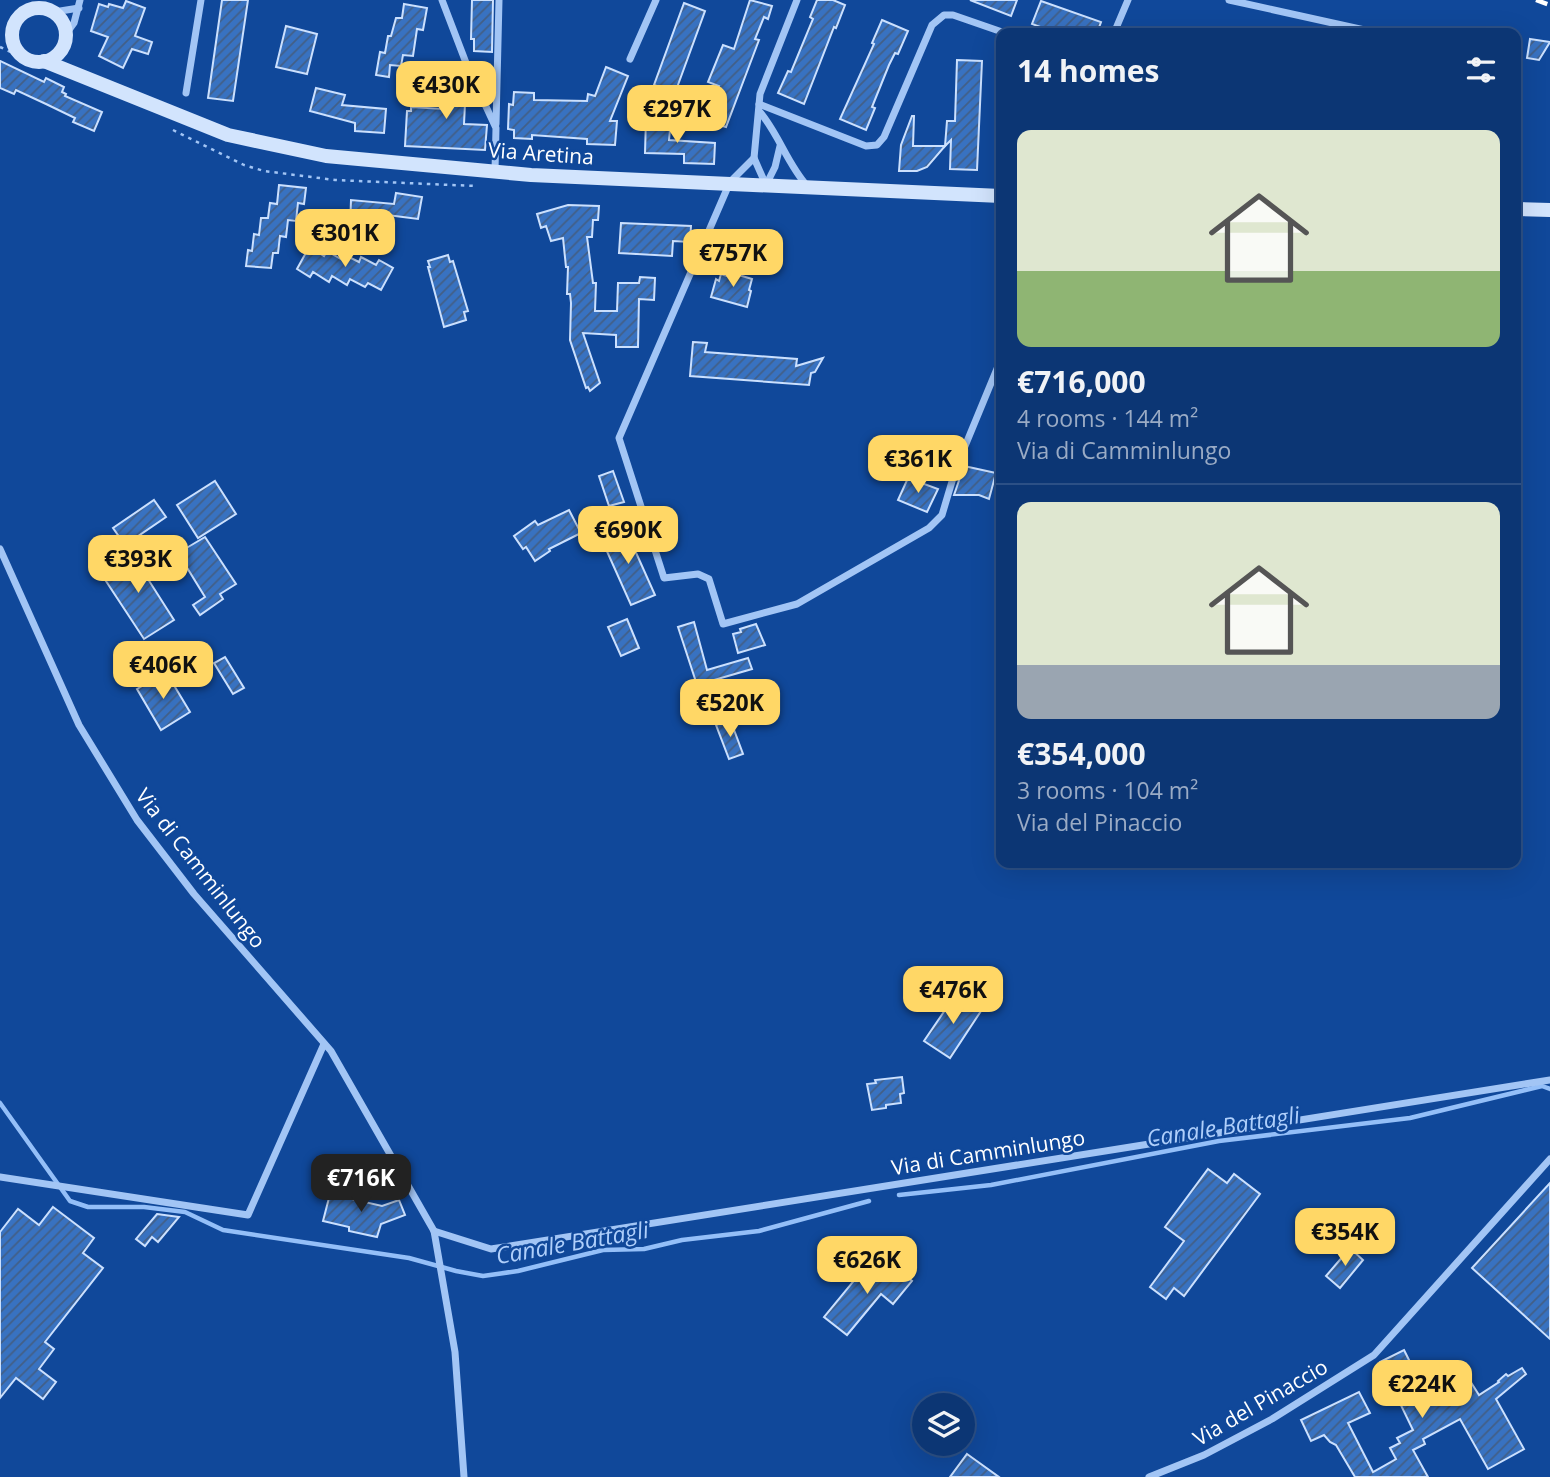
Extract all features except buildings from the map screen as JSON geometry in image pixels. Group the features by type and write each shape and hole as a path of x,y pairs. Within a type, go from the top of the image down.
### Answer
{"street":[{"path":"186,93 201,0"},
{"path":"442,0 468,68 496,128"},
{"path":"495,172 499,0"},
{"path":"630,59 656,0"},
{"path":"766,185 754,158 760,94 797,0"},
{"path":"1116,28 1128,0"},
{"path":"1229,0 1351,28"},
{"path":"54,12 79,4"},
{"path":"44,61 62,50 79,4"},
{"path":"0,26 37,8 54,12 61,18 66,34"},
{"path":"16,49 12,31 21,15"},
{"path":"759,108 866,146 877,145 884,138 932,25 944,15 953,15 996,30"},
{"name":"Via Aretina","path":"0,38 28,59 44,61 228,135 326,156 531,175 730,182 808,188"},
{"path":"62,50 76,75"},
{"path":"759,108 796,174 808,188 996,196"},
{"path":"766,185 780,146"},
{"path":"754,158 730,182 619,439 664,578 698,574 709,579 723,624 797,604 929,528 942,515 956,468 996,371"},
{"path":"1521,209 1550,210"},
{"name":"Via di Camminlungo","path":"0,549 79,725 137,820 194,894 331,1051 434,1231 455,1352 464,1477"},
{"path":"0,1177 248,1215 324,1044"},
{"name":"Via di Camminlungo","path":"434,1231 491,1249 1550,1080"},
{"name":"Via del Pinaccio","path":"1149,1477 1204,1455 1272,1419 1374,1355 1550,1159"}],"waterway":[{"name":"Canale Battagli","path":"899,1195 991,1185 1219,1141 1410,1118 1542,1086 1550,1089"},
{"name":"Canale Battagli","path":"0,1103 70,1201 88,1207 144,1207 185,1212 223,1230 409,1258 483,1276 518,1271 603,1250 644,1249 682,1240 759,1231 869,1201"}],"railway":[{"path":"1536,0 1550,5"}]}
